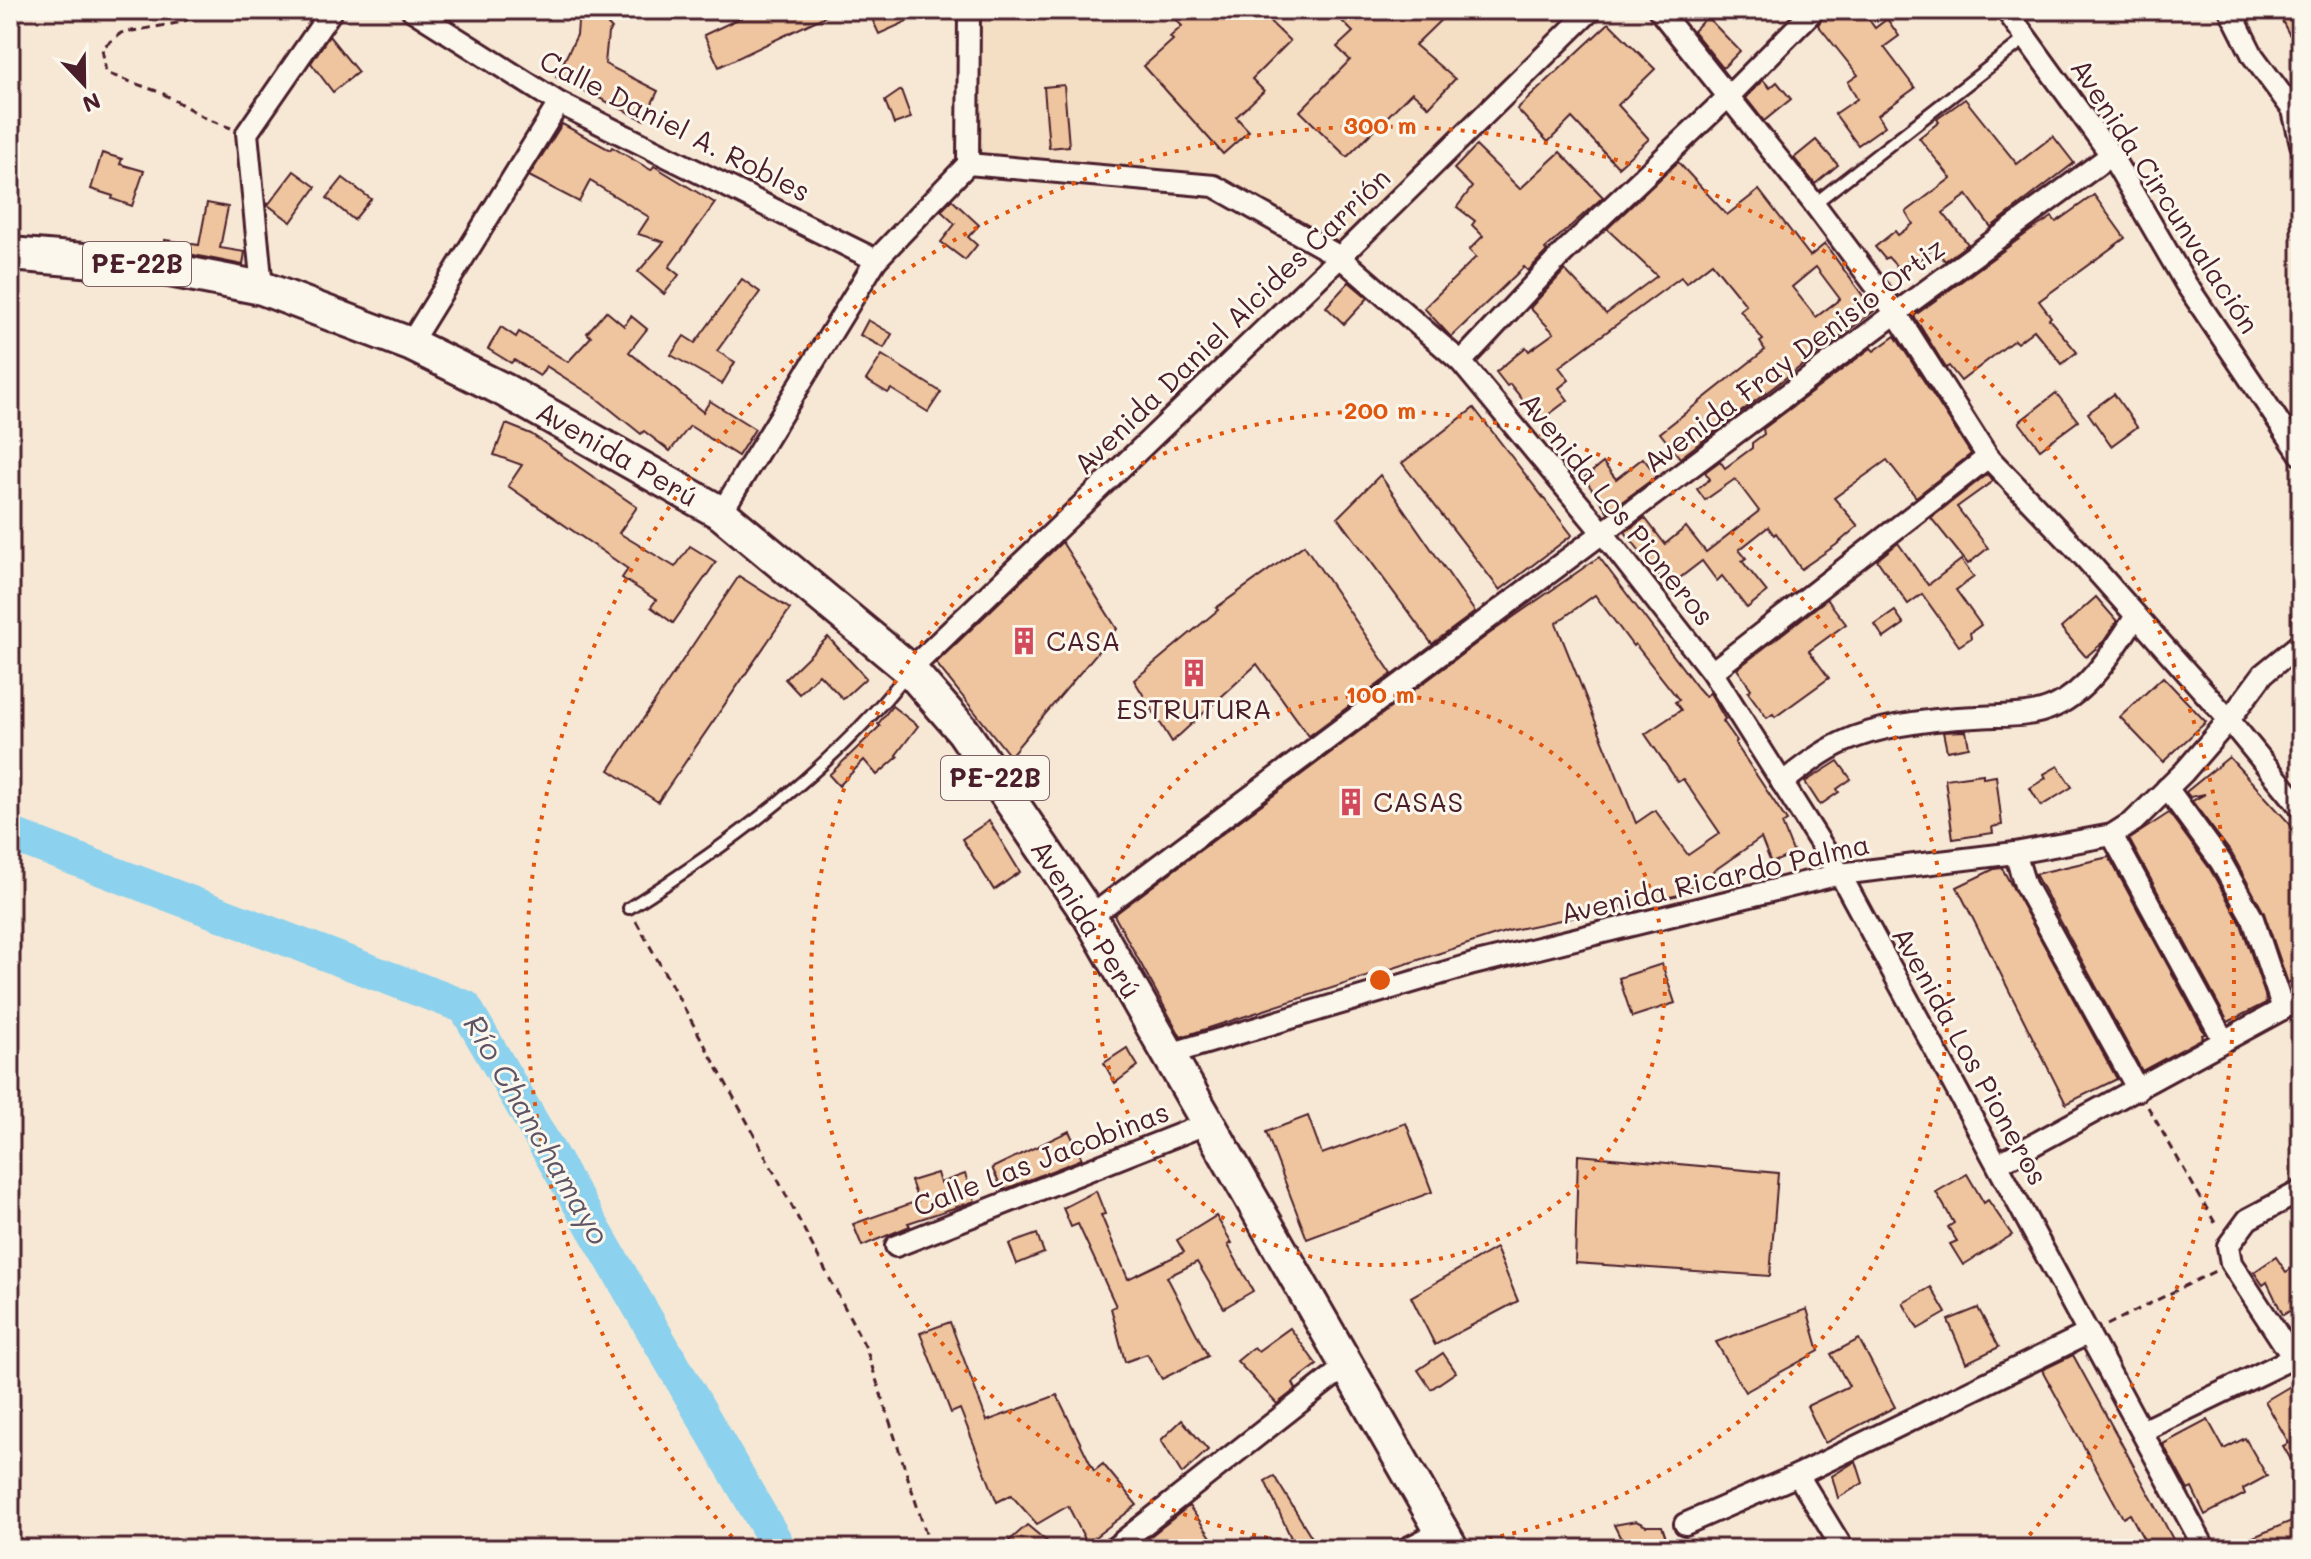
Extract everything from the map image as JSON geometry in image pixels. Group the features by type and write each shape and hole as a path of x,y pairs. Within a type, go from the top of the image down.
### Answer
{"highway":[{"name":"PE-22B","path":"10,254 144,265 262,288"},
{"name":"Avenida Perú","path":"262,288 410,344 504,390 721,513 910,670 963,731 1090,917 1447,1540"}],"street":[{"path":"262,288 247,133 332,10"},
{"name":"Calle Daniel A. Robles","path":"412,10 559,103 876,260"},
{"path":"721,513 876,260 968,164 969,10"},
{"name":"Avenida Daniel Alcides Carrión","path":"910,670 1340,257 1591,10"},
{"path":"1659,10 1814,204 1896,313 1988,457 2229,720 2301,808"},
{"path":"1461,362 1563,253 1729,96 1814,10"},
{"name":"Avenida Circunvalación","path":"2006,10 2111,155 2186,284 2301,455"},
{"path":"2230,10 2253,56 2293,110 2301,144"},
{"path":"410,344 559,103"},
{"name":"Avenida Fray Denisio Ortiz","path":"1090,917 2111,155"},
{"name":"Avenida Los Pioneros","path":"968,164 1214,186 1340,257 1461,362 1603,533 1712,672 1840,874 2205,1549"},
{"path":"1712,672 1988,457"},
{"path":"1782,783 1823,752 1870,733 1952,718 2035,714 2057,706 2100,668 2136,616"},
{"name":"Avenida Ricardo Palma","path":"1169,1054 1473,964 1840,874 2015,853 2112,835 2134,821 2167,788 2229,720 2263,674 2301,643"},
{"path":"2167,788 2221,862 2253,919 2283,1009"},
{"path":"2112,835 2224,1041"},
{"path":"2015,853 2025,885 2138,1090"},
{"path":"1998,1164 2301,999"},
{"name":"Calle Las Jacobinas","path":"896,1246 1206,1124"},
{"path":"2142,1431 2298,1361 2230,1254 2248,1219 2301,1191"},
{"path":"1685,1524 1798,1475 2089,1333"},
{"path":"1113,1549 1346,1366"},
{"path":"1798,1475 1843,1549"},
{"path":"1406,1549 1447,1540"}],"lane":[{"path":"1814,204 2026,38"},
{"path":"629,908 737,835 819,769 876,712 910,670"}],"path":[{"path":"203,10 183,22 121,33 102,48 106,73 162,93 207,119 247,133"},
{"path":"629,908 754,1134 866,1348 931,1549"},
{"path":"2089,1333 2230,1254 2138,1090"}],"shaded area":[{"path":"969,10 1591,10 1340,257 1214,186 968,164"}],"building":[{"path":"579,10 594,10 612,29 608,33 605,64 658,91 644,120 556,77 577,35"},
{"path":"757,10 838,10 719,67 704,35"},
{"path":"868,10 903,10 908,21 879,34"},
{"path":"1166,10 1258,10 1290,41 1252,79 1264,91 1236,117 1249,131 1223,154 1144,66 1173,40 1170,37 1182,26"},
{"path":"1347,10 1383,10 1392,20 1402,10 1451,10 1415,45 1455,79 1429,107 1412,92 1347,157 1300,111 1350,60 1337,47 1353,32 1339,18"},
{"path":"1827,10 1862,10 1875,28 1887,19 1899,36 1884,47 1915,88 1878,115 1885,126 1858,145 1835,114 1857,99 1848,82 1858,75 1818,25"},
{"path":"2280,10 2301,10 2301,27 2289,34 2280,17 2283,16"},
{"path":"1707,17 1740,51 1723,68 1693,31"},
{"path":"1609,23 1655,69 1618,105 1649,139 1618,167 1572,118 1548,142 1517,109"},
{"path":"329,36 358,72 333,92 311,63"},
{"path":"1763,80 1770,88 1777,82 1791,99 1764,121 1746,98"},
{"path":"1064,85 1069,146 1049,148 1044,87"},
{"path":"901,90 911,118 894,124 885,101"},
{"path":"1965,99 2017,164 2053,136 2074,163 1991,227 1967,195 1943,213 1968,244 1945,261 1934,248 1914,264 1910,260 1899,269 1875,247 1895,231 1898,235 1913,224 1906,212 1951,178 1919,138 1939,122 1937,119"},
{"path":"562,124 610,150 612,147 651,170 654,166 715,203 669,267 679,275 664,294 638,272 664,242 638,234 649,217 590,181 579,202 529,176"},
{"path":"1816,140 1838,165 1815,184 1794,158"},
{"path":"1476,146 1520,189 1560,152 1603,197 1545,249 1547,251 1528,271 1524,267 1451,337 1424,308 1476,257 1469,250 1483,236 1472,225 1475,221 1457,207 1472,187 1454,169"},
{"path":"102,153 122,159 120,164 144,171 132,206 91,189"},
{"path":"1678,162 1727,215 1759,190 1810,256 1825,244 1874,311 1680,458 1660,433 1765,350 1760,342 1763,340 1740,310 1746,305 1712,263 1686,283 1681,277 1559,367 1569,380 1559,388 1568,400 1540,421 1496,372 1526,347 1529,351 1554,333 1530,308 1565,270 1606,314 1657,276 1607,229","holes":["1816,267 1840,299 1816,317 1792,287"]},
{"path":"294,171 316,187 291,222 268,205"},
{"path":"343,178 371,199 354,220 327,198"},
{"path":"2094,195 2125,238 2039,301 2051,317 2049,319 2077,352 2062,364 2034,330 2017,343 2014,340 1961,381 1949,366 1946,368 1914,316 2030,231 2052,217 2056,222"},
{"path":"952,200 979,225 968,237 977,245 965,260 941,242 955,224 941,211"},
{"path":"207,203 228,207 220,248 245,252 243,265 164,249 165,240 199,245"},
{"path":"742,279 760,292 717,351 735,362 722,384 671,355 684,336 695,343"},
{"path":"1349,282 1368,298 1344,324 1326,307"},
{"path":"606,311 624,326 631,316 647,329 629,352 703,412 710,401 755,429 738,456 690,426 670,451 546,366 540,376 488,349 501,327 516,337 519,332 568,362 591,337 587,333"},
{"path":"868,320 892,334 884,348 860,335"},
{"path":"1895,336 1971,454 1916,497 1887,460 1834,498 1858,526 1801,569 1776,533 1774,535 1768,527 1739,550 1746,558 1742,561 1767,592 1747,608 1722,576 1717,581 1702,561 1668,587 1625,532 1645,518 1665,544 1686,527 1706,552 1759,511 1735,479 1705,500 1697,489 1710,479 1705,472 1720,461 1725,468 1752,448 1752,443 1764,434 1763,429 1871,348 1874,351"},
{"path":"882,355 941,392 928,412 891,389 888,393 866,380"},
{"path":"2056,393 2078,421 2040,449 2019,422"},
{"path":"2114,394 2137,427 2111,446 2088,413"},
{"path":"1474,408 1572,535 1500,590 1402,463"},
{"path":"506,424 531,434 637,507 619,533 675,567 690,546 716,562 673,623 651,607 656,600 622,578 628,569 508,486 522,465 494,455"},
{"path":"1643,458 1657,476 1608,512 1584,478 1603,463 1616,479"},
{"path":"1987,474 1993,481 1957,507 1988,548 1968,564 1931,518"},
{"path":"1380,475 1475,612 1432,644 1338,517"},
{"name":"CASA","path":"1062,542 1117,629 1010,756 936,663"},
{"path":"1898,543 1928,585 1961,560 1974,577 1956,590 1981,625 1970,633 1971,638 1959,646 1922,594 1908,604 1877,560"},
{"path":"1304,545 1392,674 1309,736 1257,664 1172,742 1134,680 1218,610 1216,608"},
{"path":"1599,557 1697,687 1705,696 1710,693 1737,741 1735,743 1787,821 1782,824 1794,854 1771,863 1761,838 1679,895 1508,931 1181,1037 1114,915 1489,634","holes":["1595,595 1633,646 1635,644 1679,700 1675,702 1681,710 1645,734 1678,782 1683,779 1720,833 1688,855 1655,810 1636,823 1556,623"]},
{"path":"739,576 790,609 658,802 609,770"},
{"path":"2096,597 2117,621 2104,641 2086,657 2061,628"},
{"path":"1827,599 1846,624 1809,651 1829,678 1775,717 1773,714 1767,718 1748,692 1751,689 1737,669"},
{"path":"1895,611 1904,624 1884,638 1875,625"},
{"path":"828,637 866,678 843,699 819,674 799,694 785,679"},
{"path":"2163,677 2206,722 2163,762 2120,717"},
{"path":"892,706 918,726 896,755 898,757 877,775 864,760 839,786 829,775 880,726 878,724"},
{"path":"1966,731 1969,747 1947,751 1943,732"},
{"path":"2229,757 2290,824 2301,848 2301,977 2288,983 2264,913 2232,854 2192,801 2205,794 2190,797 2186,792"},
{"path":"1838,761 1851,779 1820,805 1805,782"},
{"path":"2058,766 2072,787 2041,806 2030,788"},
{"path":"1983,774 1983,778 1996,776 2002,825 1992,827 1993,833 1953,839 1945,779"},
{"path":"2169,813 2210,869 2241,924 2265,995 2266,1003 2228,1022 2129,839"},
{"path":"989,821 1020,872 994,890 962,839"},
{"path":"2109,857 2205,1034 2203,1038 2142,1071 2035,874"},
{"path":"2002,868 2117,1079 2066,1104 1957,887"},
{"path":"1662,964 1675,1003 1632,1017 1619,978"},
{"path":"1127,1048 1138,1066 1115,1083 1104,1063"},
{"path":"1308,1116 1322,1154 1406,1123 1432,1192 1307,1239 1266,1132"},
{"path":"1069,1131 1082,1159 1003,1190 992,1168"},
{"path":"1578,1155 1778,1173 1770,1276 1575,1263"},
{"path":"937,1173 940,1183 965,1174 975,1201 908,1223 910,1226 862,1246 853,1224 918,1201 911,1181"},
{"path":"1967,1174 1984,1203 1988,1200 2012,1235 1963,1265 1950,1244 1957,1241 1948,1227 1954,1223 1936,1192"},
{"path":"1096,1191 1105,1214 1101,1215 1128,1279 1184,1252 1177,1240 1216,1216 1232,1243 1228,1245 1253,1291 1224,1308 1197,1262 1167,1277 1208,1356 1162,1379 1147,1354 1125,1362 1111,1308 1116,1306 1078,1224 1071,1227 1063,1208"},
{"path":"1037,1234 1044,1253 1017,1264 1009,1244"},
{"path":"1496,1248 1518,1301 1435,1345 1411,1297"},
{"path":"2276,1257 2286,1272 2297,1265 2301,1276 2301,1304 2283,1315 2267,1282 2263,1285 2254,1272"},
{"path":"1931,1287 1946,1313 1918,1329 1903,1303"},
{"path":"1978,1308 1999,1347 1966,1363 1948,1320"},
{"path":"1807,1309 1819,1351 1745,1392 1716,1342"},
{"path":"950,1322 987,1421 1057,1395 1094,1471 1103,1464 1137,1505 1087,1543 1068,1506 1037,1524 1011,1495 997,1502 960,1409 951,1413 920,1333"},
{"path":"1290,1328 1317,1365 1293,1383 1296,1389 1277,1404 1237,1361 1254,1347 1258,1351"},
{"path":"1859,1339 1895,1407 1825,1443 1807,1406 1849,1386 1831,1354"},
{"path":"1443,1353 1456,1372 1431,1389 1418,1370"},
{"path":"2073,1355 2178,1549 2149,1549 2130,1514 2123,1518 2042,1370"},
{"path":"2292,1385 2301,1400 2301,1477 2283,1446 2289,1443 2265,1401"},
{"path":"1182,1420 1208,1450 1182,1474 1161,1440"},
{"path":"2208,1420 2224,1449 2245,1438 2267,1476 2243,1489 2245,1494 2205,1515 2192,1488 2188,1490 2163,1444"},
{"path":"1856,1461 1863,1483 1838,1498 1832,1476"},
{"path":"1274,1476 1319,1549 1296,1549 1265,1481"},
{"path":"1189,1506 1211,1537 1193,1549 1134,1549"},
{"path":"2301,1517 2301,1549 2225,1549"},
{"path":"1636,1521 1646,1526 1662,1526 1667,1541 1646,1549 1626,1549 1614,1525"},
{"path":"1027,1525 1056,1549 1000,1549"}],"waterway":[{"name":"Río Chanchamayo","path":"10,834 465,1007 780,1549"}],"place":[{"name":"CASA","path":"1024,641"},
{"name":"ESTRUTURA","path":"1194,673"},
{"name":"CASAS","path":"1351,802"}]}
